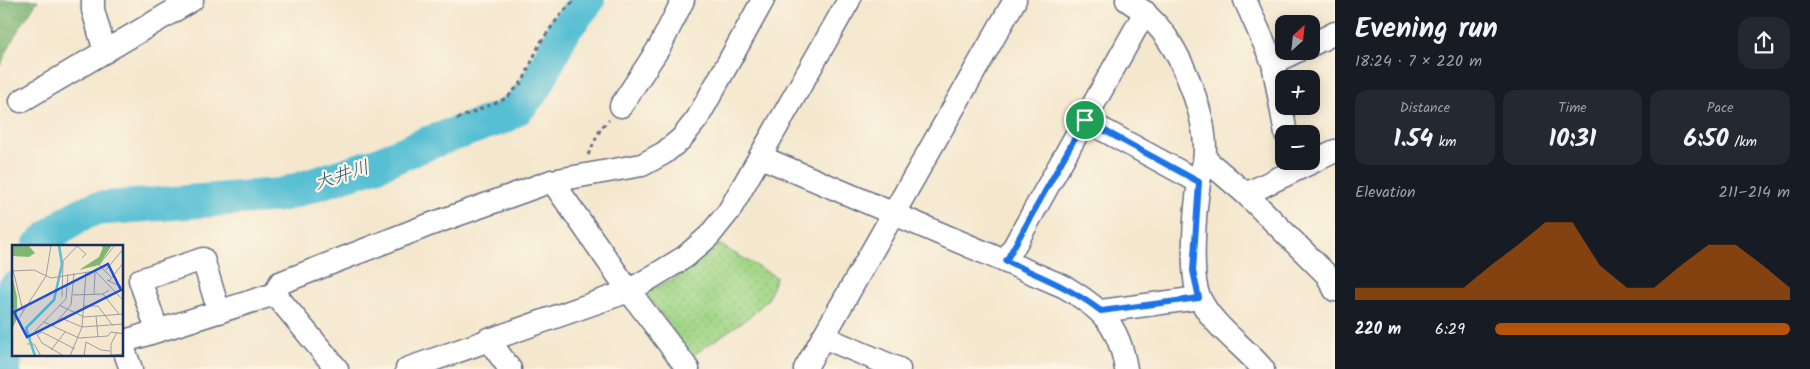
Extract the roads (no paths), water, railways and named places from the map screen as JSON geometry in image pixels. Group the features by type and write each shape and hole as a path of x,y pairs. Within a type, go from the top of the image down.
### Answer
{"street":[{"path":"93,0 93,10 105,52"},
{"path":"21,102 192,0"},
{"path":"621,106 660,46 683,0"},
{"path":"124,342 157,330 274,294 280,283 426,226 552,181 642,165 664,153 681,139 697,120 763,0"},
{"path":"407,369 629,291 685,257 709,236 729,210 849,0"},
{"path":"805,369 1015,0"},
{"path":"1246,0 1272,63 1284,125"},
{"path":"1006,261 1085,120 1136,6 1162,31 1184,69 1198,106 1203,131 1205,159 1199,182 1193,271 1199,298 1216,321 1263,369"},
{"path":"1320,40 1335,33"},
{"path":"1272,63 1278,60"},
{"path":"1085,120 1199,182"},
{"path":"1320,156 1335,151"},
{"path":"761,157 1006,261 1083,297 1101,311 1114,329 1123,349 1126,369"},
{"path":"1205,159 1246,194 1332,279"},
{"path":"1246,194 1285,170"},
{"path":"552,181 629,291 688,369"},
{"path":"157,330 140,280 202,259 219,312"},
{"path":"274,294 337,369"},
{"path":"1101,311 1199,298"},
{"path":"823,337 899,369"},
{"path":"488,339 510,369"},
{"path":"124,349 131,369"}],"waterway":[{"name":"大井川","path":"40,245 71,220 94,209 281,195 375,165 428,143 504,117 519,107 536,86 563,31 588,0"},
{"name":"大井川","path":"4,369 12,294"}]}
